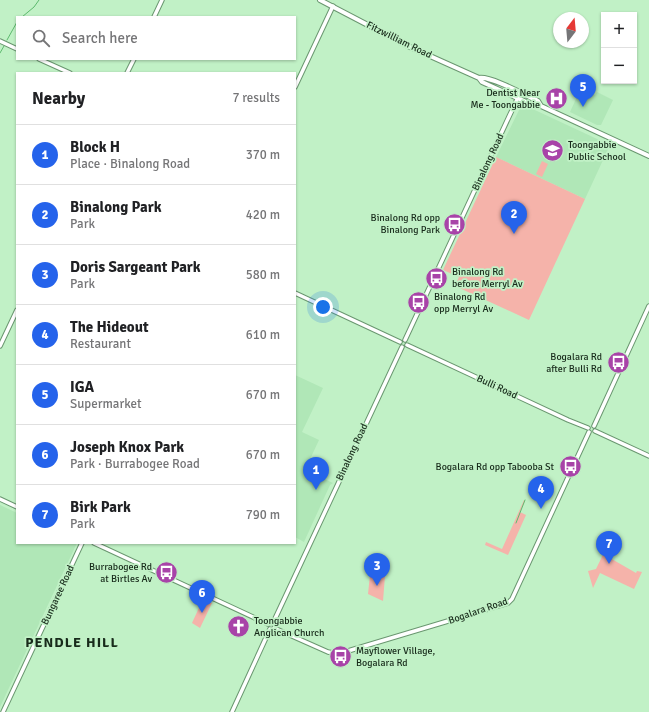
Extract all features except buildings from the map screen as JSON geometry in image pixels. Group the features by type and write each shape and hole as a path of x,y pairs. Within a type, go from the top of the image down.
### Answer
{"main road":[{"name":"Fitzwilliam Road","path":"320,0 410,47 479,78 482,82 535,106 541,106 649,156"},
{"name":"Fitzwilliam Road","path":"479,78 484,77 494,81 538,101 541,106"}],"street":[{"path":"154,16 162,0"},
{"path":"296,85 333,6"},
{"path":"0,41 16,49"},
{"path":"41,60 68,72"},
{"path":"128,72 134,60"},
{"name":"Binalong Road","path":"405,340 520,93"},
{"path":"296,293 400,342 399,344 402,347 407,345 405,340 400,342"},
{"path":"595,431 594,426 649,306"},
{"path":"0,346 16,312"},
{"name":"Bulli Road","path":"407,345 589,430"},
{"name":"Binalong Road","path":"273,623 402,347"},
{"path":"594,426 590,426 589,430 593,433 595,431 649,456"},
{"name":"Bogalara Road","path":"274,628 336,654 403,635 510,601 589,430"},
{"path":"0,499 16,507"},
{"name":"Bungaree Road","path":"3,712 82,544"},
{"path":"96,544 268,624 273,623 274,628 270,629"},
{"path":"232,712 270,629 268,624"}],"shaded area":[{"path":"581,88 595,95 597,92 613,100 601,125 597,125 570,112"},
{"name":"Toongabbie Public School","path":"522,104 610,145 585,199 496,157"},
{"path":"496,157 585,199 529,320 455,286 459,277 443,270"},
{"path":"542,161 548,164 542,177 536,174"},
{"path":"296,375 323,388 302,432 319,440 305,470 333,483 330,485 304,542 296,538"},
{"path":"524,500 525,501 520,512 526,515 508,555 485,545 486,542 502,549"},
{"path":"0,505 16,513 16,544 77,544 0,707"},
{"path":"611,538 618,542 610,558 636,573 637,571 642,572 634,589 600,573 593,588 588,571 596,569"},
{"path":"370,575 378,577 385,576 383,601 368,594"},
{"path":"203,599 212,603 200,628 192,623"}],"waterway":[{"path":"23,16 34,7 39,0"},
{"path":"7,40 16,24"},
{"path":"0,53 4,46"},
{"path":"516,523 525,500"}],"place":[{"name":"Dentist Near Me - Toongabbie","path":"556,99"},
{"name":"IGA","path":"583,107"},
{"name":"Toongabbie Public School","path":"553,151"},
{"name":"Binalong Rd opp Binalong Park","path":"455,224"},
{"name":"Binalong Park","path":"514,234"},
{"name":"Binalong Rd before Merryl Av","path":"437,278"},
{"name":"Binalong Rd opp Merryl Av","path":"419,303"},
{"name":"Bogalara Rd after Bulli Rd","path":"618,363"},
{"name":"Bogalara Rd opp Tabooba St","path":"570,467"},
{"name":"Block H","path":"316,490"},
{"name":"The Hideout","path":"541,509"},
{"name":"Birk Park","path":"609,564"},
{"name":"Burrabogee Rd at Birtles Av","path":"167,573"},
{"name":"Doris Sargeant Park","path":"377,586"},
{"name":"Joseph Knox Park","path":"202,613"},
{"name":"Toongabbie Anglican Church","path":"238,627"},
{"name":"Mayflower Village, Bogalara Rd","path":"341,657"}],"district":[{"name":"PENDLE HILL","path":"72,642"}]}
